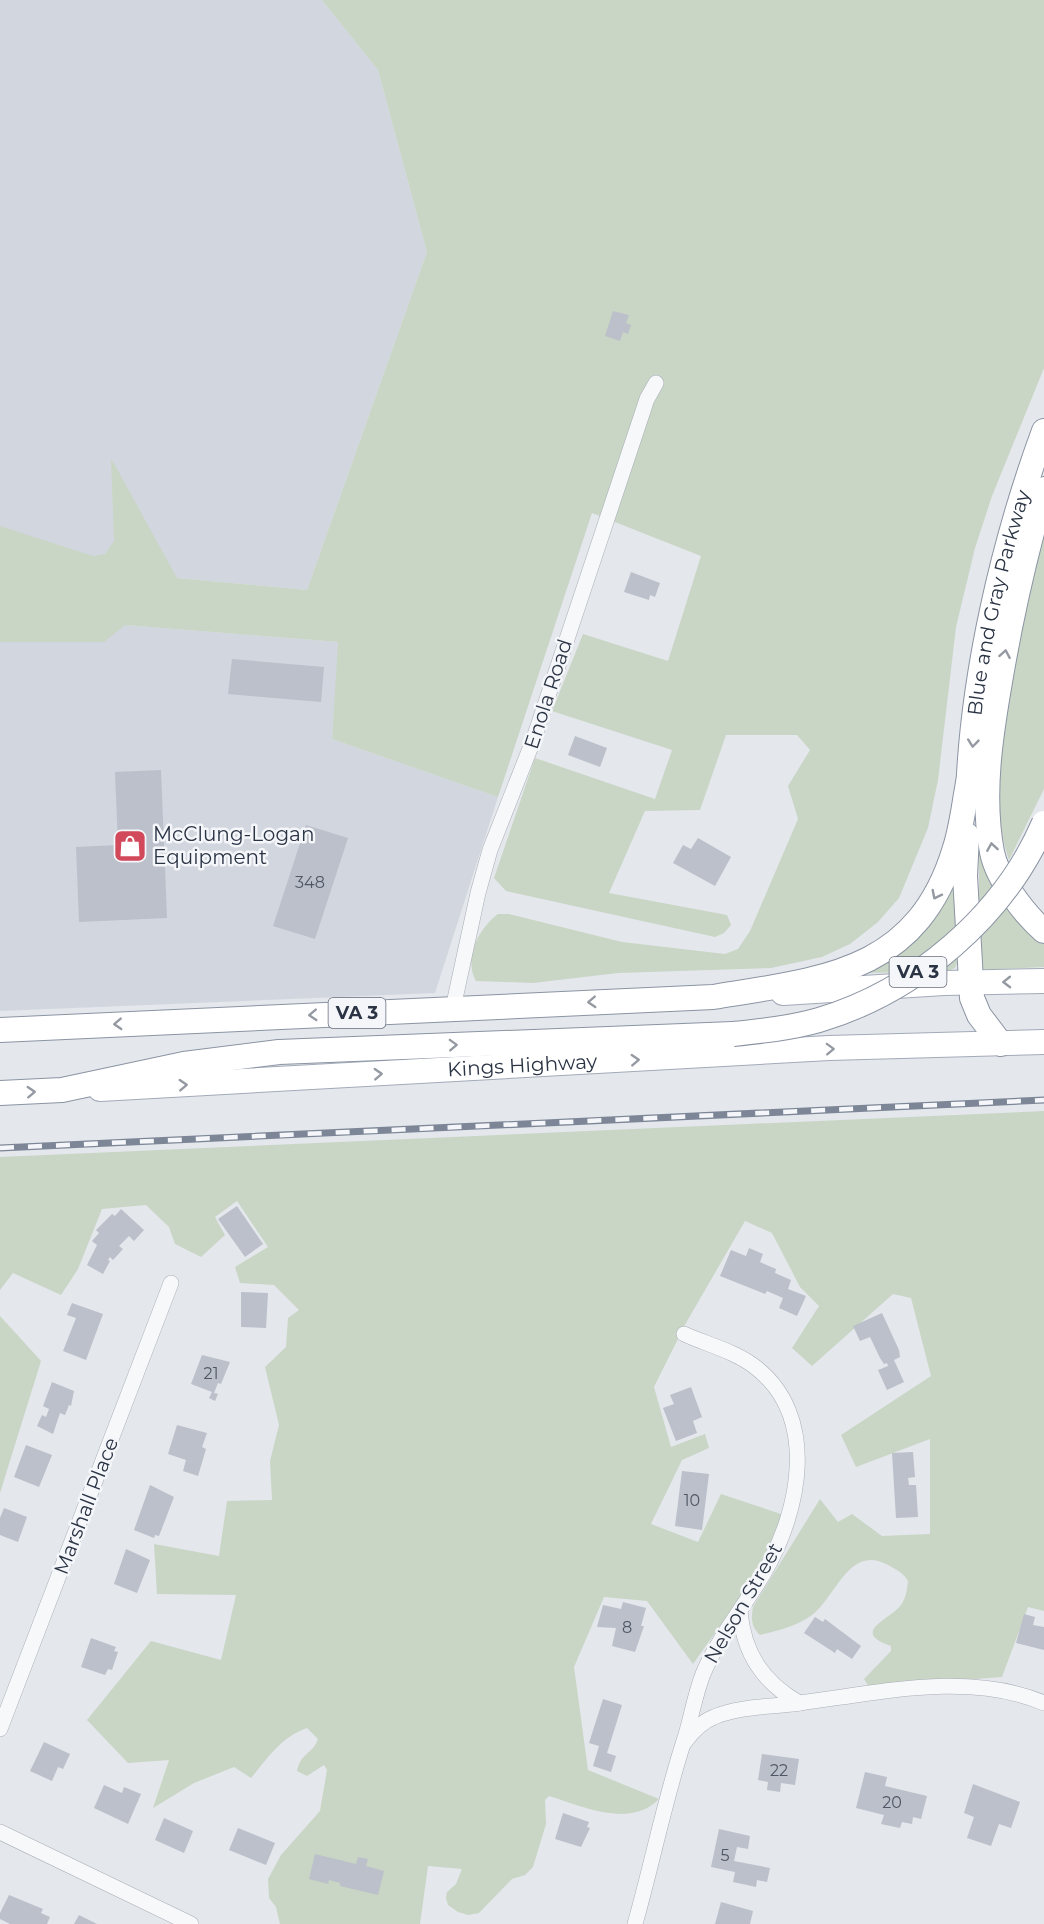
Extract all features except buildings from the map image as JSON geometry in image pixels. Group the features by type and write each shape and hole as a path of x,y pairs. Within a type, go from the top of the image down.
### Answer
{"main road":[{"name":"Blue and Gray Parkway","path":"969,778 978,692 1009,543 1044,431"},
{"path":"1044,489 1012,613 992,725 988,800 993,853 998,868 1024,912 1044,931"},
{"name":"VA 3","path":"0,1030 713,997 799,983 862,963 903,938 932,903 942,882 955,849 969,778"},
{"path":"969,778 965,876 970,982 979,1015 1001,1044"},
{"name":"VA 3","path":"62,1090 184,1064 279,1052 733,1034 770,1031 819,1020 876,997 919,971 961,937 997,901 1020,869 1044,823"},
{"path":"713,997 970,982 1044,981"},
{"name":"Kings Highway","path":"0,1093 829,1048 1044,1042"}],"street":[{"name":"Enola Road","path":"453,1008 478,893 490,850 533,741 647,399 656,383"},
{"name":"Marshall Place","path":"0,1729 171,1283"},
{"name":"Nelson Street","path":"635,1924 677,1757 703,1675 765,1571 793,1504 798,1467 796,1442 787,1408 778,1391 766,1377 742,1359 684,1334"},
{"path":"740,1612 747,1648 756,1666 769,1682 799,1703"},
{"path":"683,1744 701,1725 728,1712 936,1687 1005,1692 1044,1703"},
{"path":"0,1832 191,1924"}],"shaded area":[{"path":"0,0 322,0 378,70 427,252 307,590 177,578 125,625 339,642 332,739 498,797 435,993 0,1011"}],"green space":[{"path":"322,0 1044,0 1044,368 992,496 975,548 956,627 938,780 928,828 899,898 878,922 850,944 822,957 771,968 618,973 533,983 476,981 472,972 472,953 479,935 498,914 509,914 622,942 725,954 738,949 750,931 798,819 788,786 810,750 797,735 726,735 700,810 645,811 609,893 727,915 731,925 724,933 715,937 506,891 494,878 535,758 655,799 672,750 552,711 583,634 668,661 701,556 592,513 498,797 332,739 338,642 125,625 104,642 0,642 0,526 93,556 105,554 114,541 111,458 177,578 307,590 427,252 378,70"},
{"path":"1044,533 1044,789 1009,860 1000,821 1001,762 1020,638"},
{"path":"979,837 1044,944 1044,967 979,970"},
{"path":"954,882 958,960 955,968 948,971 868,973 900,952"},
{"path":"1044,1111 1044,1611 1028,1607 1002,1677 869,1687 864,1679 891,1651 891,1646 873,1636 873,1631 876,1625 901,1605 908,1581 896,1569 873,1560 852,1567 820,1607 806,1619 787,1628 760,1635 753,1626 753,1607 820,1499 838,1522 852,1514 882,1536 930,1534 930,1439 856,1467 841,1435 931,1376 911,1298 893,1294 812,1366 792,1348 819,1306 800,1287 772,1233 745,1221 686,1323 654,1387 671,1447 705,1434 709,1448 682,1460 651,1524 698,1542 721,1494 784,1515 751,1582 693,1664 647,1601 604,1597 574,1667 588,1770 659,1799 647,1808 634,1813 620,1814 591,1809 549,1796 545,1800 546,1824 533,1867 525,1875 512,1879 479,1913 468,1915 448,1905 447,1892 456,1884 462,1869 428,1866 420,1924 280,1924 276,1907 269,1898 268,1879 281,1855 320,1811 327,1770 324,1765 307,1776 297,1771 301,1760 318,1739 307,1728 282,1743 251,1778 234,1767 194,1783 153,1808 169,1760 128,1763 87,1720 151,1641 221,1660 236,1595 157,1594 154,1544 219,1556 227,1501 272,1500 270,1461 279,1425 265,1367 286,1347 288,1318 299,1310 274,1285 240,1283 235,1267 268,1247 237,1201 215,1217 225,1235 201,1257 175,1244 169,1227 146,1205 102,1209 78,1269 61,1295 13,1273 0,1290 0,1157"},
{"path":"0,1316 41,1361 0,1493"}],"railway":[{"path":"0,1148 1044,1100"}],"place":[{"name":"McClung-Logan Equipment","path":"130,846"}]}
